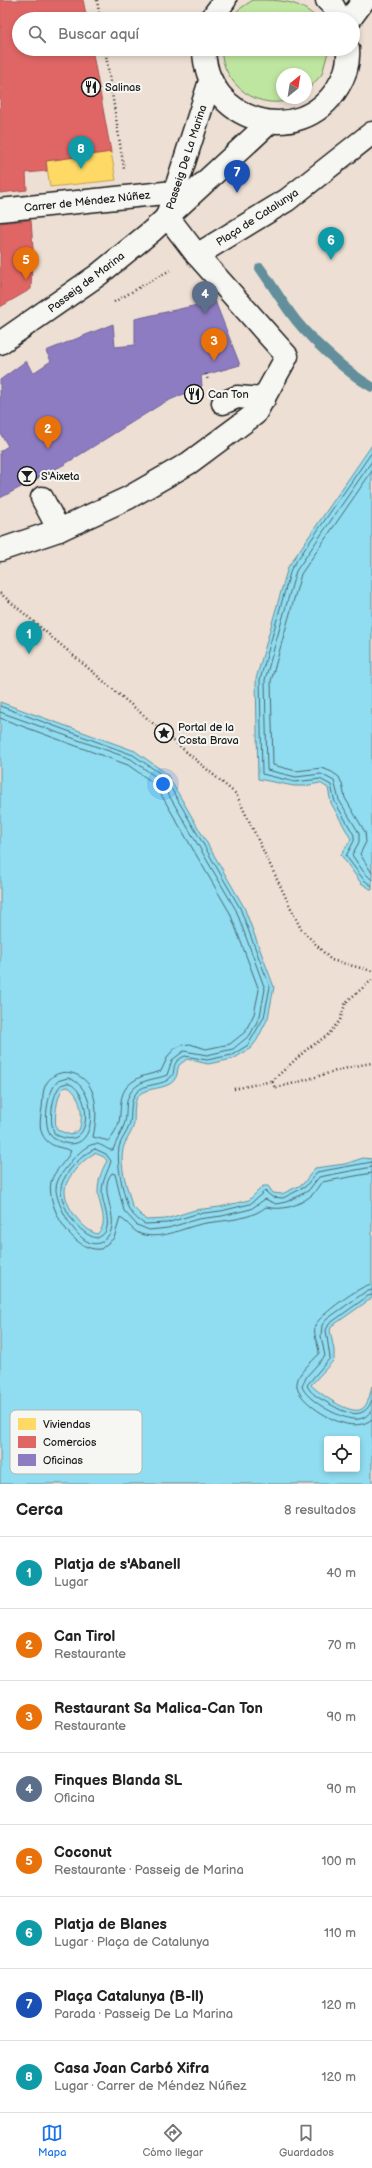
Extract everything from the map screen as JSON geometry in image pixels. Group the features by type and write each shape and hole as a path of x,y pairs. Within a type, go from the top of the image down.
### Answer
{"street":[{"path":"216,12 225,0"},
{"path":"327,0 336,12"},
{"path":"355,12 364,0"},
{"path":"205,56 210,81 220,97 235,109 251,118 270,122 288,122 306,116 321,107 334,94 342,81 347,67 348,56"},
{"name":"Passeig De La Marina","path":"167,216 210,81"},
{"name":"Passeig De La Marina","path":"167,216 232,160 270,122"},
{"name":"Plaça de Catalunya","path":"197,255 287,200 372,133"},
{"name":"Carrer de Méndez Núñez","path":"0,210 174,192"},
{"path":"0,550 59,530 177,462 255,414 287,356 197,255 167,216"},
{"name":"Passeig de Marina","path":"0,343 98,274 152,231 167,216"},
{"path":"223,403 237,397 264,399"},
{"path":"42,498 59,530"}],"path":[{"path":"97,0 99,12"},
{"path":"106,56 128,197"},
{"path":"0,593 236,794 301,929 331,960 372,971"},
{"path":"234,1089 272,1081 306,1050 329,1034 340,1020 346,1002 372,980"},
{"path":"272,1081 275,1088 354,1066 372,1063"}],"green space":[{"path":"253,0 273,0 289,2 309,12 236,12"},
{"path":"222,56 327,56 322,74 312,85 312,68 276,68 276,102 257,99 246,93 236,85 228,74"}],"water":[{"path":"372,445 372,890 361,883 341,855 351,839 331,803 328,788 320,783 294,786 258,779 256,679 288,567"},
{"path":"0,702 135,751 167,774 244,907 274,987 268,1018 257,1040 251,1048 233,1059 208,1064 187,1059 179,1065 174,1081 166,1086 147,1090 137,1098 134,1123 131,1133 124,1146 122,1156 124,1178 132,1206 146,1220 166,1219 195,1210 220,1207 249,1200 263,1186 268,1186 273,1193 282,1194 303,1184 315,1168 345,1164 363,1158 372,1159 372,1298 332,1326 330,1330 334,1350 334,1360 311,1385 335,1403 343,1407 357,1410 362,1409 366,1404 372,1386 372,1484 0,1484","holes":["68,1087 76,1095 79,1101 81,1119 79,1130 71,1135 57,1130 55,1121 56,1109 59,1096 63,1088","95,1153 104,1157 107,1161 102,1172 98,1192 103,1214 103,1225 97,1234 85,1227 79,1221 69,1206 65,1192 68,1180 82,1163"]}],"building: Viviendas":[{"path":"111,152 116,180 50,187 46,161"}],"building: Comercios":[{"path":"0,0 83,0 86,12 12,12 12,56 93,56 111,152 46,161 47,171 26,173 27,190 0,193"},
{"path":"31,220 34,263 32,263 31,289 0,307 0,223"}],"building: Oficinas":[{"path":"215,301 240,365 201,376 202,386 163,403 65,464 0,498 0,451 8,446 0,433 0,380 26,361 33,373 51,361 46,351 113,324 115,347 135,345 135,319"}],"waterway":[{"path":"260,268 296,321 305,331 327,353 350,372 372,387"}],"place":[{"name":"Salinas","path":"91,87"},
{"name":"Casa Joan Carbó Xifra","path":"81,169"},
{"name":"Plaça Catalunya (B-ll)","path":"237,193"},
{"name":"Platja de Blanes","path":"331,260"},
{"name":"Coconut","path":"26,280"},
{"name":"Finques Blanda SL","path":"205,314"},
{"name":"Restaurant Sa Malica-Can Ton","path":"214,361"},
{"name":"Can Ton","path":"194,394"},
{"name":"Can Tirol","path":"48,449"},
{"name":"S'Aixeta","path":"27,476"},
{"name":"Platja de s'Abanell","path":"29,654"},
{"name":"Portal de la Costa Brava","path":"164,733"}]}
